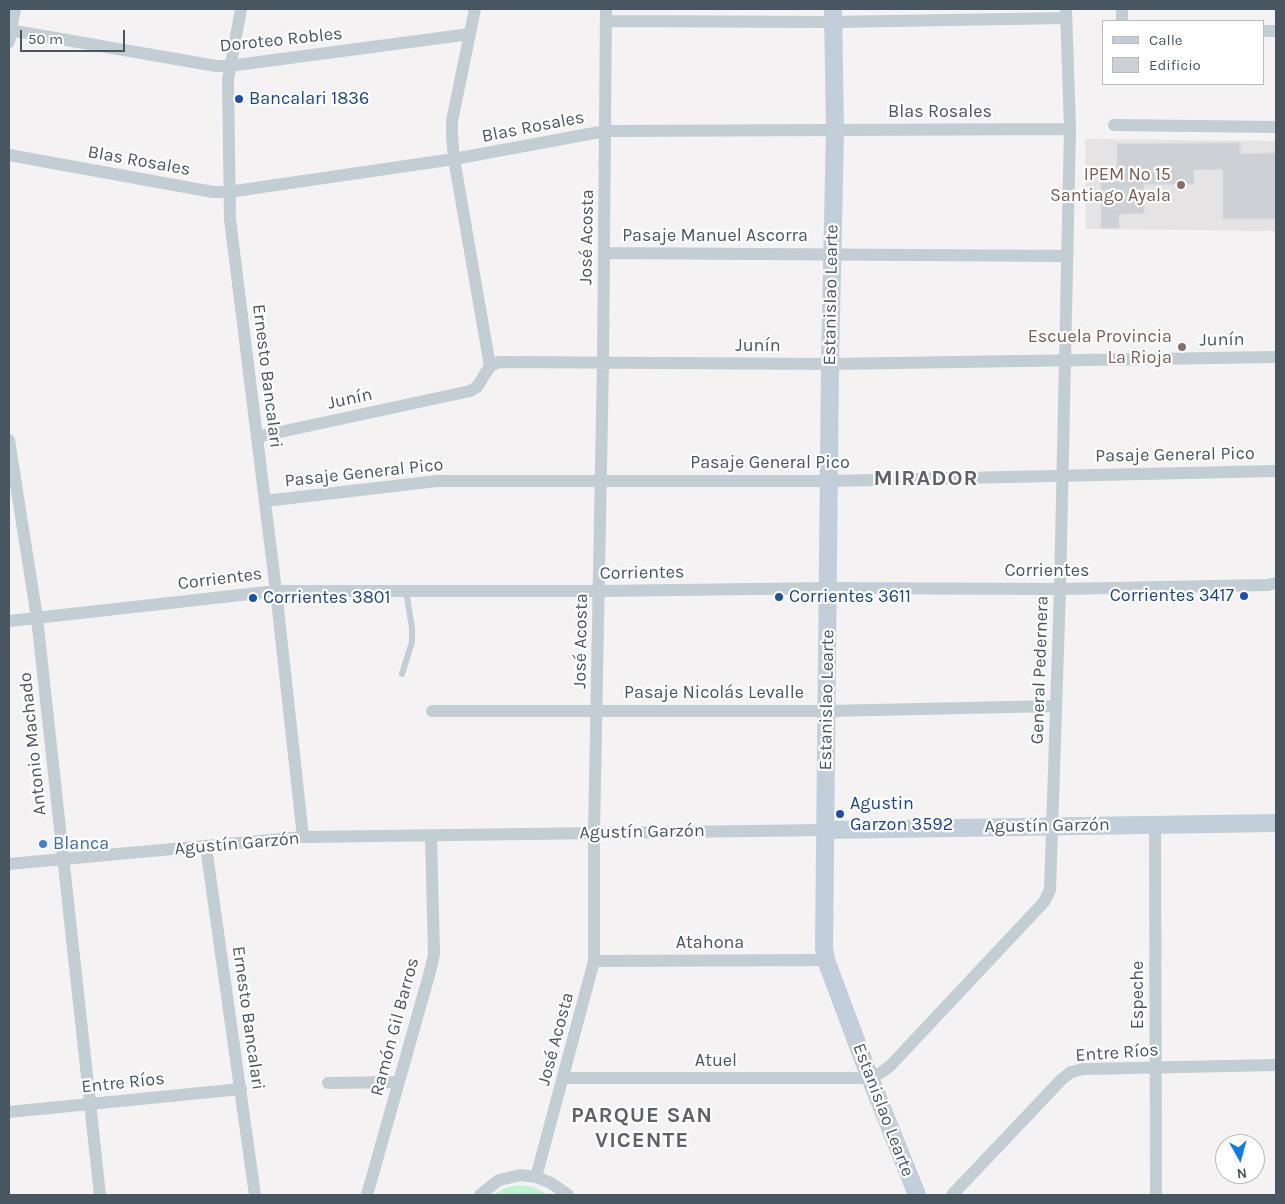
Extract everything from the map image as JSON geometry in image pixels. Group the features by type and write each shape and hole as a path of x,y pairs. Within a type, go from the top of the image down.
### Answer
{"main road":[{"name":"Estanislao Learte","path":"833,15 835,130 830,364 824,935 826,960 916,1195"},
{"name":"Agustín Garzón","path":"825,830 1276,823"}],"street":[{"path":"9,34 15,9"},
{"name":"Ernesto Bancalari","path":"241,9 229,66 228,80 228,192 230,219 276,590 304,837"},
{"path":"475,9 452,121 452,136 454,159 490,366"},
{"path":"606,15 1066,14"},
{"name":"General Pedernera","path":"870,1078 891,1065 1044,902 1050,890 1052,880 1070,128 1066,14"},
{"name":"José Acosta","path":"536,1177 594,962 594,833 603,362 606,15"},
{"name":"Doroteo Robles","path":"9,34 216,66 229,66 470,34"},
{"path":"1114,125 1276,127"},
{"name":"Blas Rosales","path":"9,155 213,192 228,192 454,159 605,131 1070,128"},
{"name":"Pasaje Manuel Ascorra","path":"604,253 1067,256"},
{"name":"Junín","path":"257,437 470,391 477,387 490,366 499,362 830,364 1276,356"},
{"name":"Antonio Machado","path":"9,440 37,618 100,1195"},
{"name":"Pasaje General Pico","path":"265,501 437,481 829,481 1276,471"},
{"name":"Corrientes","path":"9,621 276,590 1060,589 1268,585 1276,583"},
{"name":"Pasaje Nicolás Levalle","path":"432,711 826,711 1056,706"},
{"name":"Espeche","path":"1155,825 1156,1195"},
{"name":"Agustín Garzón","path":"9,864 304,837 825,830"},
{"name":"Ramón Gil Barros","path":"366,1195 434,954 431,836"},
{"name":"Ernesto Bancalari","path":"206,846 255,1195"},
{"name":"Atahona","path":"594,962 826,960"},
{"name":"Entre Ríos","path":"952,1195 1062,1079 1071,1072 1083,1069 1276,1065"},
{"name":"Atuel","path":"563,1078 870,1078"},
{"path":"328,1083 399,1082"},
{"name":"Entre Ríos","path":"9,1112 241,1089"},
{"path":"480,1195 492,1184 506,1178 521,1175 536,1177 551,1183 567,1195"}],"lane":[{"path":"402,674 412,642 412,628 406,590"}],"shaded area":[{"name":"IPEM Nº 15 Santiago Ayala","path":"1085,139 1276,141 1276,231 1086,229"}],"green space":[{"path":"519,1185 533,1187 549,1195 493,1195 505,1188"}],"building":[{"path":"1240,143 1240,154 1276,153 1276,219 1223,219 1223,169 1193,170 1194,184 1144,184 1144,213 1119,214 1119,228 1101,228 1101,168 1117,168 1117,144"}],"place":[{"name":"Bancalari 1836","path":"239,99"},
{"name":"IPEM Nº 15 Santiago Ayala","path":"1181,185"},
{"name":"Escuela Provincia La Rioja","path":"1182,347"},
{"name":"Corrientes 3417","path":"1244,596"},
{"name":"Corrientes 3611","path":"779,597"},
{"name":"Corrientes 3801","path":"253,598"},
{"name":"Agustin Garzon 3592","path":"840,814"},
{"name":"Blanca","path":"43,844"}],"district":[{"name":"MIRADOR","path":"926,479"},
{"name":"PARQUE SAN VICENTE","path":"642,1128"}]}
